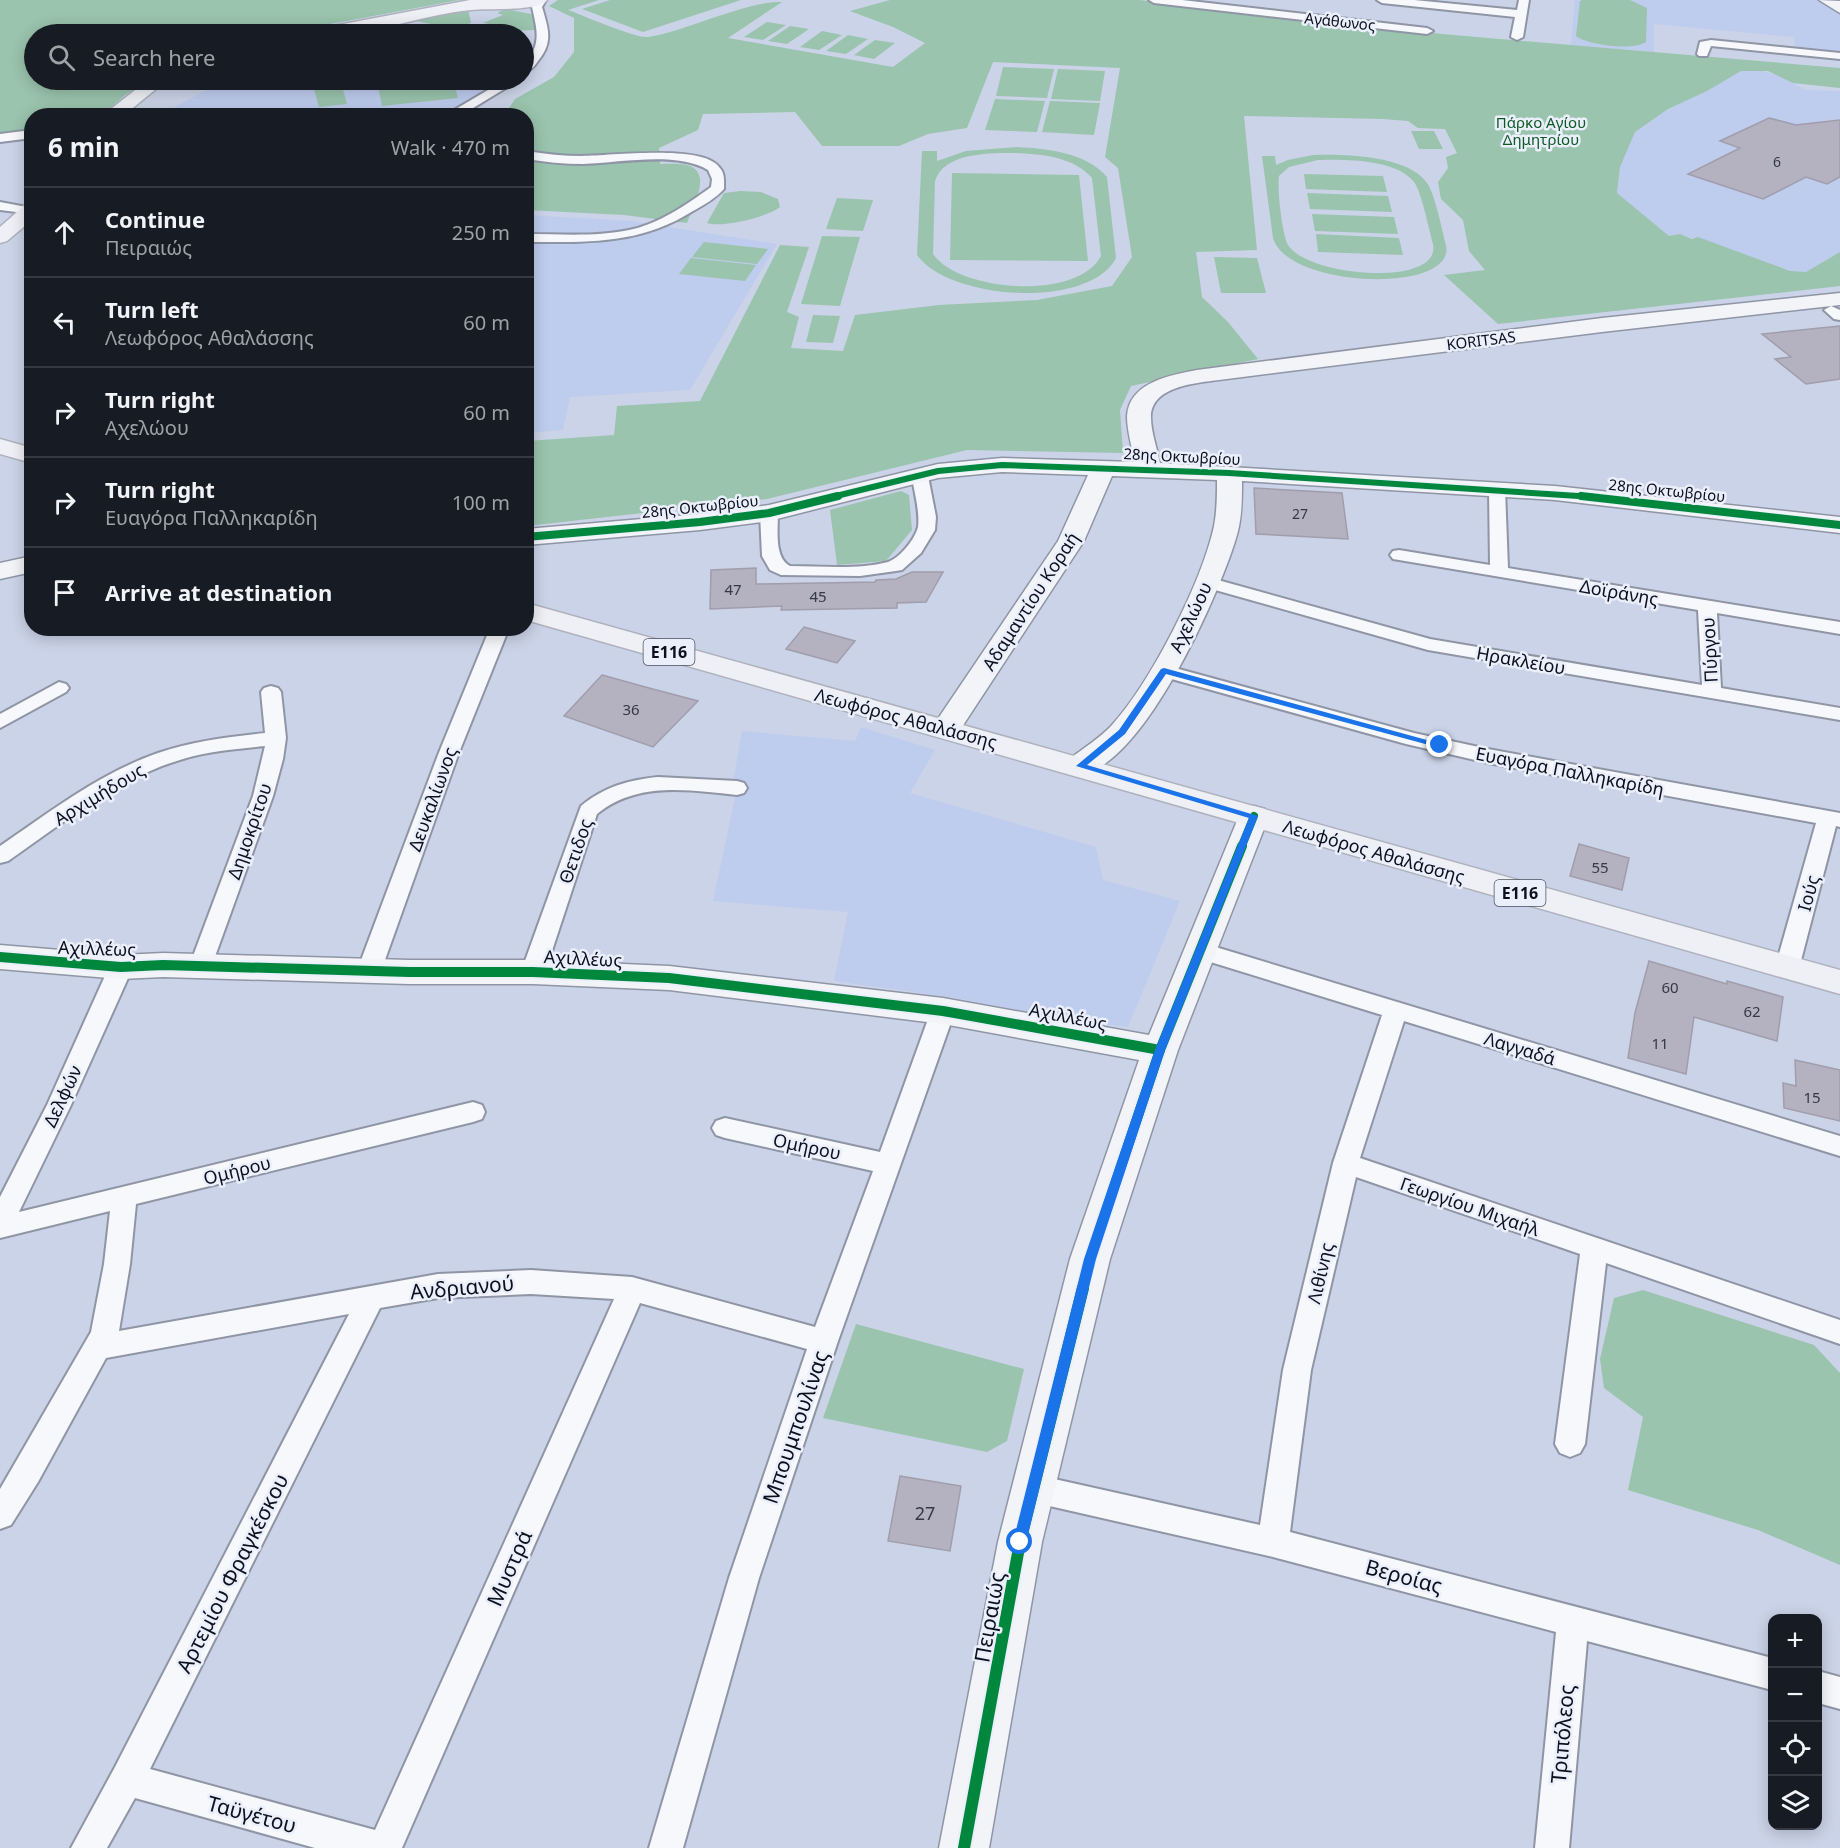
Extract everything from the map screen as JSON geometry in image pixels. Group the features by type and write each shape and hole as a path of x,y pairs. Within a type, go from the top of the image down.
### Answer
{"main road":[{"path":"354,24 467,0"},
{"path":"360,24 470,4 540,0"},
{"path":"121,108 145,90"},
{"path":"141,108 163,90"},
{"path":"4,246 24,219"},
{"path":"4,246 24,237"},
{"path":"0,446 24,454"},
{"name":"Λεωφόρος Αθαλάσσης","path":"534,613 1840,982"}],"street":[{"path":"534,58 542,48 544,36 537,7 540,0"},
{"name":"Αγάθωνος","path":"1154,0 1253,12 1388,14 1427,31"},
{"path":"1253,12 1260,0"},
{"path":"1382,0 1388,14 1521,14"},
{"path":"1517,37 1524,0"},
{"path":"1827,0 1840,9"},
{"path":"502,2 533,12 541,19"},
{"path":"1703,54 1704,44 1711,43 1799,50 1840,56"},
{"path":"476,108 500,90"},
{"path":"0,138 24,135"},
{"path":"534,156 567,160 692,158 711,165 718,179 717,189 705,198 664,221 636,232 616,236 534,238"},
{"path":"0,206 24,209"},
{"name":"KORITSAS","path":"1149,470 1139,415 1166,399 1205,388 1838,309"},
{"name":"28ης Οκτωβρίου","path":"534,536 700,522 769,513 920,476 975,466 1104,468 1497,489 1625,500 1840,525"},
{"name":"Αδαμαντίου Κοραή","path":"946,729 1071,541 1087,512 1094,488 1104,468"},
{"name":"Αχελώου","path":"1080,766 1122,732 1164,671 1207,582 1226,531 1230,503 1229,474"},
{"name":"28ης Οκτωβρίου","path":"769,513 771,556 776,566 787,571 860,571 896,566 915,549 926,530 927,517 920,476"},
{"path":"1497,489 1499,572"},
{"name":"Δοϊράνης","path":"1399,555 1840,628"},
{"path":"0,571 24,566"},
{"name":"Ηρακλείου","path":"1207,582 1428,644 1840,714"},
{"name":"Πύργου","path":"1707,607 1712,692"},
{"name":"Δευκαλίωνος","path":"369,971 448,755 497,636"},
{"name":"Ευαγόρα Παλληκαρίδη","path":"1164,671 1413,739 1488,756 1834,819"},
{"path":"0,722 59,688"},
{"name":"Δημοκρίτου","path":"201,967 263,796 276,738 271,692"},
{"name":"Αρχιμήδους","path":"4,848 140,767 166,757 210,747 276,738"},
{"name":"Θετιδος","path":"533,972 588,811 600,798 620,788 670,783 737,788"},
{"name":"Πειραιώς","path":"964,1848 1014,1587 1020,1542 1090,1259 1160,1050 1254,816"},
{"name":"Ιούς","path":"1787,968 1834,819"},
{"name":"Λαγγαδά","path":"1199,950 1840,1146"},
{"name":"Αχιλλέως","path":"0,957 121,967 533,972 678,979 943,1011 1160,1050"},
{"name":"Δελφών","path":"0,1225 59,1105 121,967"},
{"name":"Μπουμπουλίνας","path":"666,1848 744,1578 824,1341 943,1011"},
{"name":"Λιθίνης","path":"1273,1542 1297,1370 1346,1163 1395,1011"},
{"name":"Ομήρου","path":"0,1225 124,1198 473,1112"},
{"name":"Ομήρου","path":"725,1128 889,1164"},
{"name":"Γεωργίου Μιχαήλ","path":"1346,1163 1840,1332"},
{"path":"0,1515 28,1472 105,1334 117,1264 124,1198"},
{"path":"1570,1444 1594,1248"},
{"name":"Ανδριανού","path":"98,1347 438,1286 531,1281 632,1289 824,1341"},
{"name":"Μυστρά","path":"386,1848 632,1289"},
{"name":"Αρτεμίου Φραγκέσκου","path":"88,1848 127,1779 372,1298"},
{"name":"Βεροίας","path":"1032,1488 1273,1542 1768,1673"},
{"name":"Τριπόλεος","path":"1552,1848 1573,1620"},
{"path":"1822,1688 1840,1693"},
{"name":"Ταϋγέτου","path":"127,1779 377,1848"}],"shaded area":[{"path":"1575,0 1820,0 1840,14 1840,52 1795,48 1794,37 1654,24 1654,52 1571,45"},
{"path":"1759,70 1780,76 1805,90 1840,91 1840,252 1806,272 1790,271 1680,234 1669,236 1617,193 1620,167 1635,132 1668,109 1707,91 1741,71"},
{"path":"206,90 488,90 459,108 173,108"},
{"path":"534,215 631,221 777,244 690,390 570,397 563,430 534,432"},
{"path":"861,727 935,750 910,793 1096,847 1103,880 1180,901 1128,1027 1042,1016 956,998 834,981 848,912 713,901 737,788 733,782 742,731 855,741"}],"green space":[{"path":"0,0 459,0 331,24 24,24 24,90 133,90 110,108 24,108 24,131 0,134"},
{"name":"Πάρκο Αγίου Δημητρίου","path":"558,0 599,0 568,10 622,31 648,37 752,6 782,2 728,38 893,67 925,43 893,27 850,11 890,0 1139,0 1442,34 1840,68 1840,88 1793,83 1768,71 1741,71 1707,91 1668,109 1635,132 1620,167 1617,193 1669,236 1680,234 1692,239 1698,237 1790,271 1806,272 1840,252 1840,286 1498,324 1444,275 1485,270 1469,251 1463,220 1441,199 1438,182 1448,168 1446,157 1457,153 1445,129 1418,128 1408,121 1383,119 1244,116 1257,250 1196,252 1202,297 1228,322 1258,359 1131,386 1120,410 1123,453 967,450 767,499 534,525 534,441 614,435 617,406 700,401 780,245 809,247 787,312 799,317 791,348 843,351 855,315 939,305 1037,300 1112,286 1132,257 1118,168 1105,157 1120,68 993,62 967,128 928,134 899,146 822,146 795,112 703,114 698,130 659,148 660,164 690,166 700,177 699,193 687,223 624,215 534,210 534,108 509,108 515,99 554,77 574,52 574,18 549,6"},
{"path":"610,0 741,0 643,32 582,9"},
{"path":"1630,0 1647,8 1646,42 1640,45 1611,46 1590,42 1576,36 1580,1"},
{"path":"468,9 471,23 431,24 411,20"},
{"path":"505,9 531,14 538,21 539,30 534,30 534,24 483,23 503,15 497,13"},
{"path":"767,22 786,25 763,40 744,37"},
{"path":"790,26 809,29 787,44 768,41"},
{"path":"822,31 842,35 819,50 800,47"},
{"path":"848,35 868,39 846,54 826,51"},
{"path":"875,40 895,43 874,59 854,55"},
{"path":"1003,67 1054,69 1047,98 996,96"},
{"path":"1058,69 1105,71 1100,101 1051,99"},
{"path":"314,90 343,90 347,104 319,107"},
{"path":"379,90 456,90 458,98 382,106"},
{"path":"995,99 1045,101 1037,132 985,130"},
{"path":"1050,101 1100,103 1094,135 1042,132"},
{"path":"1411,131 1434,131 1443,149 1419,149"},
{"path":"1017,147 1041,149 1077,157 1098,169 1107,177 1116,258 1101,275 1078,286 1050,292 1018,293 987,289 958,282 934,270 917,255 922,151 937,151 937,161 966,151","holes":["994,153 1026,154 1067,161 1085,171 1092,178 1101,256 1088,270 1069,280 1045,285 1018,286 992,283 967,277 947,267 933,254 935,181 940,171 948,164 970,156"]},
{"path":"1313,155 1357,156 1390,162 1418,174 1430,188 1435,203 1446,245 1442,261 1426,272 1400,278 1369,279 1337,276 1308,268 1285,255 1273,238 1262,156 1275,156 1276,165","holes":["1318,160 1369,162 1406,174 1417,187 1422,203 1433,244 1430,258 1417,267 1396,272 1371,273 1320,265 1300,256 1288,245 1284,231 1280,211 1279,176 1289,167"]},
{"path":"952,173 1079,175 1088,261 950,260"},
{"path":"1304,174 1383,176 1387,192 1306,189"},
{"path":"761,192 778,199 780,207 745,221 723,224 707,223 724,193"},
{"path":"1307,193 1388,196 1392,212 1310,209"},
{"path":"837,198 873,200 863,231 826,229"},
{"path":"1312,214 1394,217 1398,234 1315,231"},
{"path":"1316,234 1399,238 1403,255 1318,252"},
{"path":"822,236 860,237 840,306 801,304"},
{"path":"704,242 768,249 757,264 692,257"},
{"path":"1214,257 1257,258 1266,293 1221,293"},
{"path":"691,258 756,265 745,281 679,274"},
{"path":"813,315 840,316 833,343 806,342"},
{"path":"901,491 909,495 912,530 886,561 837,565 830,510"},
{"path":"1643,1290 1814,1345 1840,1373 1840,1565 1758,1530 1628,1490 1643,1417 1604,1388 1600,1359 1614,1298"},
{"path":"856,1324 1024,1369 1007,1441 987,1452 823,1418"}],"building":[{"path":"1769,118 1796,125 1840,120 1840,177 1827,184 1806,177 1763,199 1688,174 1740,148 1720,141"},
{"path":"1840,326 1840,379 1806,384 1775,359 1791,357 1762,334"},
{"path":"1254,488 1342,493 1348,539 1256,534"},
{"path":"756,568 756,584 875,582 876,580 896,579 912,572 943,572 926,602 897,603 897,608 781,610 782,606 710,609 711,570"},
{"path":"804,627 855,641 837,663 786,649"},
{"path":"602,675 698,701 653,747 564,716"},
{"path":"1579,844 1629,858 1622,890 1570,876"},
{"path":"1649,961 1727,984 1727,981 1783,997 1777,1041 1694,1017 1686,1074 1628,1058 1635,1013"},
{"path":"1795,1060 1840,1070 1840,1121 1784,1108 1783,1083 1796,1086"},
{"path":"900,1476 961,1486 950,1551 888,1541"}],"cycle path":[{"path":"534,536 700,522 769,513 938,471 1002,465 1229,473 1555,493 1840,525"},
{"path":"964,1848 1020,1542 1090,1259 1160,1050 1254,816"},
{"path":"0,957 121,967 163,965 409,972 533,972 669,978 943,1011 1160,1050"}],"route":[{"path":"1020,1542 1090,1259 1160,1050 1254,816 1080,766 1122,732 1164,671 1440,745"}]}
